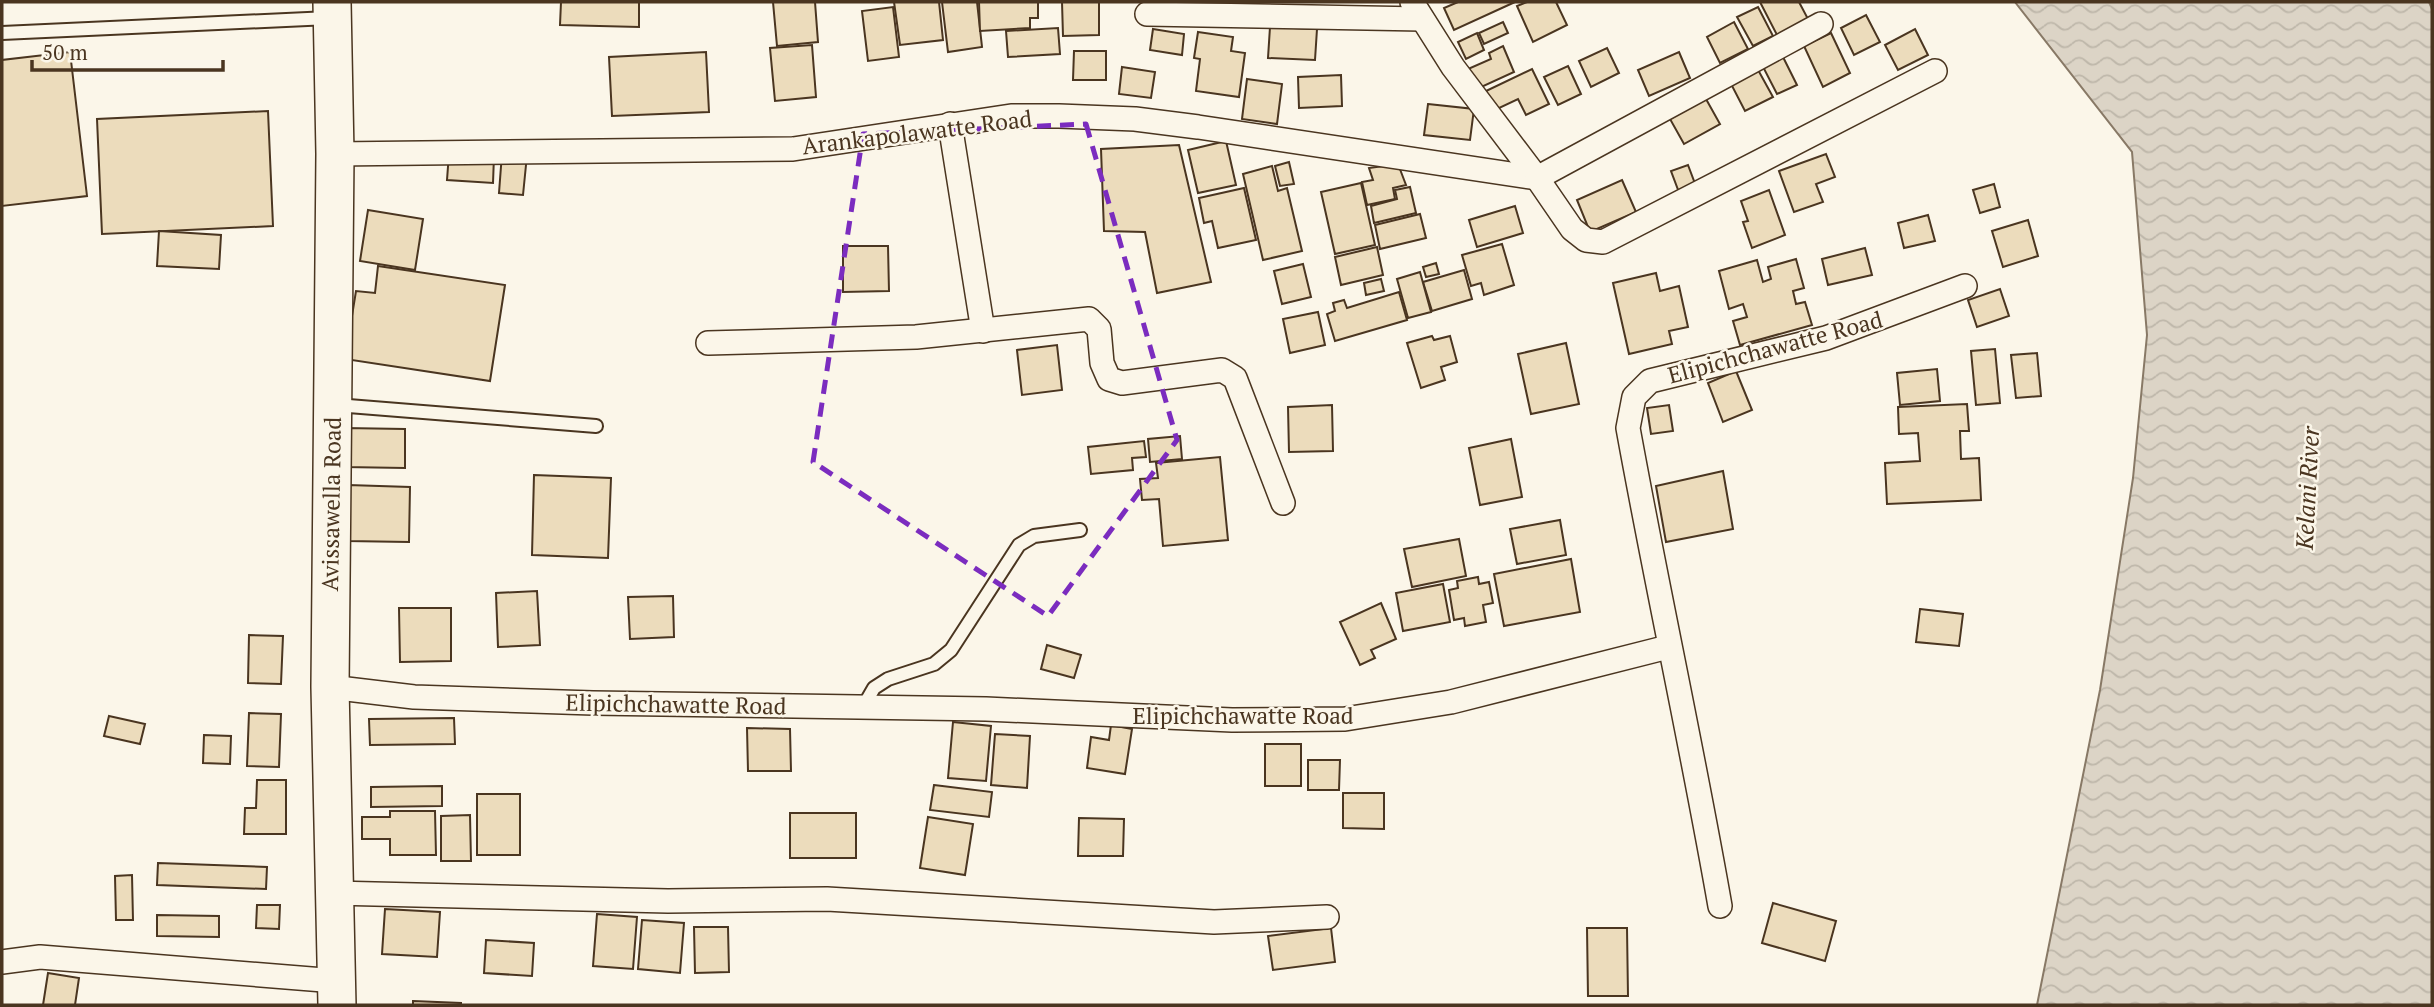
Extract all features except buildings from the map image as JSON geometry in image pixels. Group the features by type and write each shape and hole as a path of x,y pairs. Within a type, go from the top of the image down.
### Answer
{"main road":[{"name":"Avissawella Road","path":"332,10 335,154 330,687 336,993"}],"street":[{"path":"1147,14 1417,10 1488,116 1537,178 1572,229 1586,240 1603,242 1936,71"},
{"path":"1537,178 1821,24"},
{"name":"Arankapolawatte Road","path":"335,154 793,149 1011,116 1135,119 1537,178"},
{"path":"950,124 983,331"},
{"name":"Elipichchawatte Road","path":"330,687 428,698 863,706 1231,720 1345,719 1464,699 1668,647 1629,428 1634,397 1650,381 1826,338 1965,286"},
{"path":"708,343 916,337 1089,319 1099,329 1102,363 1109,379 1122,383 1222,370 1235,378 1283,503"},
{"path":"1668,647 1690,735 1720,906"},
{"path":"333,893 668,901 841,899 1214,922 1327,917"},
{"path":"2,962 40,957 336,993"}],"lane":[{"path":"2,33 332,10"},
{"path":"332,404 596,426"},
{"path":"863,706 874,688 888,679 934,664 951,650 1019,545 1034,536 1080,530"}],"highlighted area":[{"path":"1086,124 1177,440 1048,616 813,462 863,134"}],"water":[{"name":"Kelani River","path":"2015,2 2429,2 2432,9 2432,1005 2037,1005 2100,690 2133,478 2147,335 2132,152"}]}
